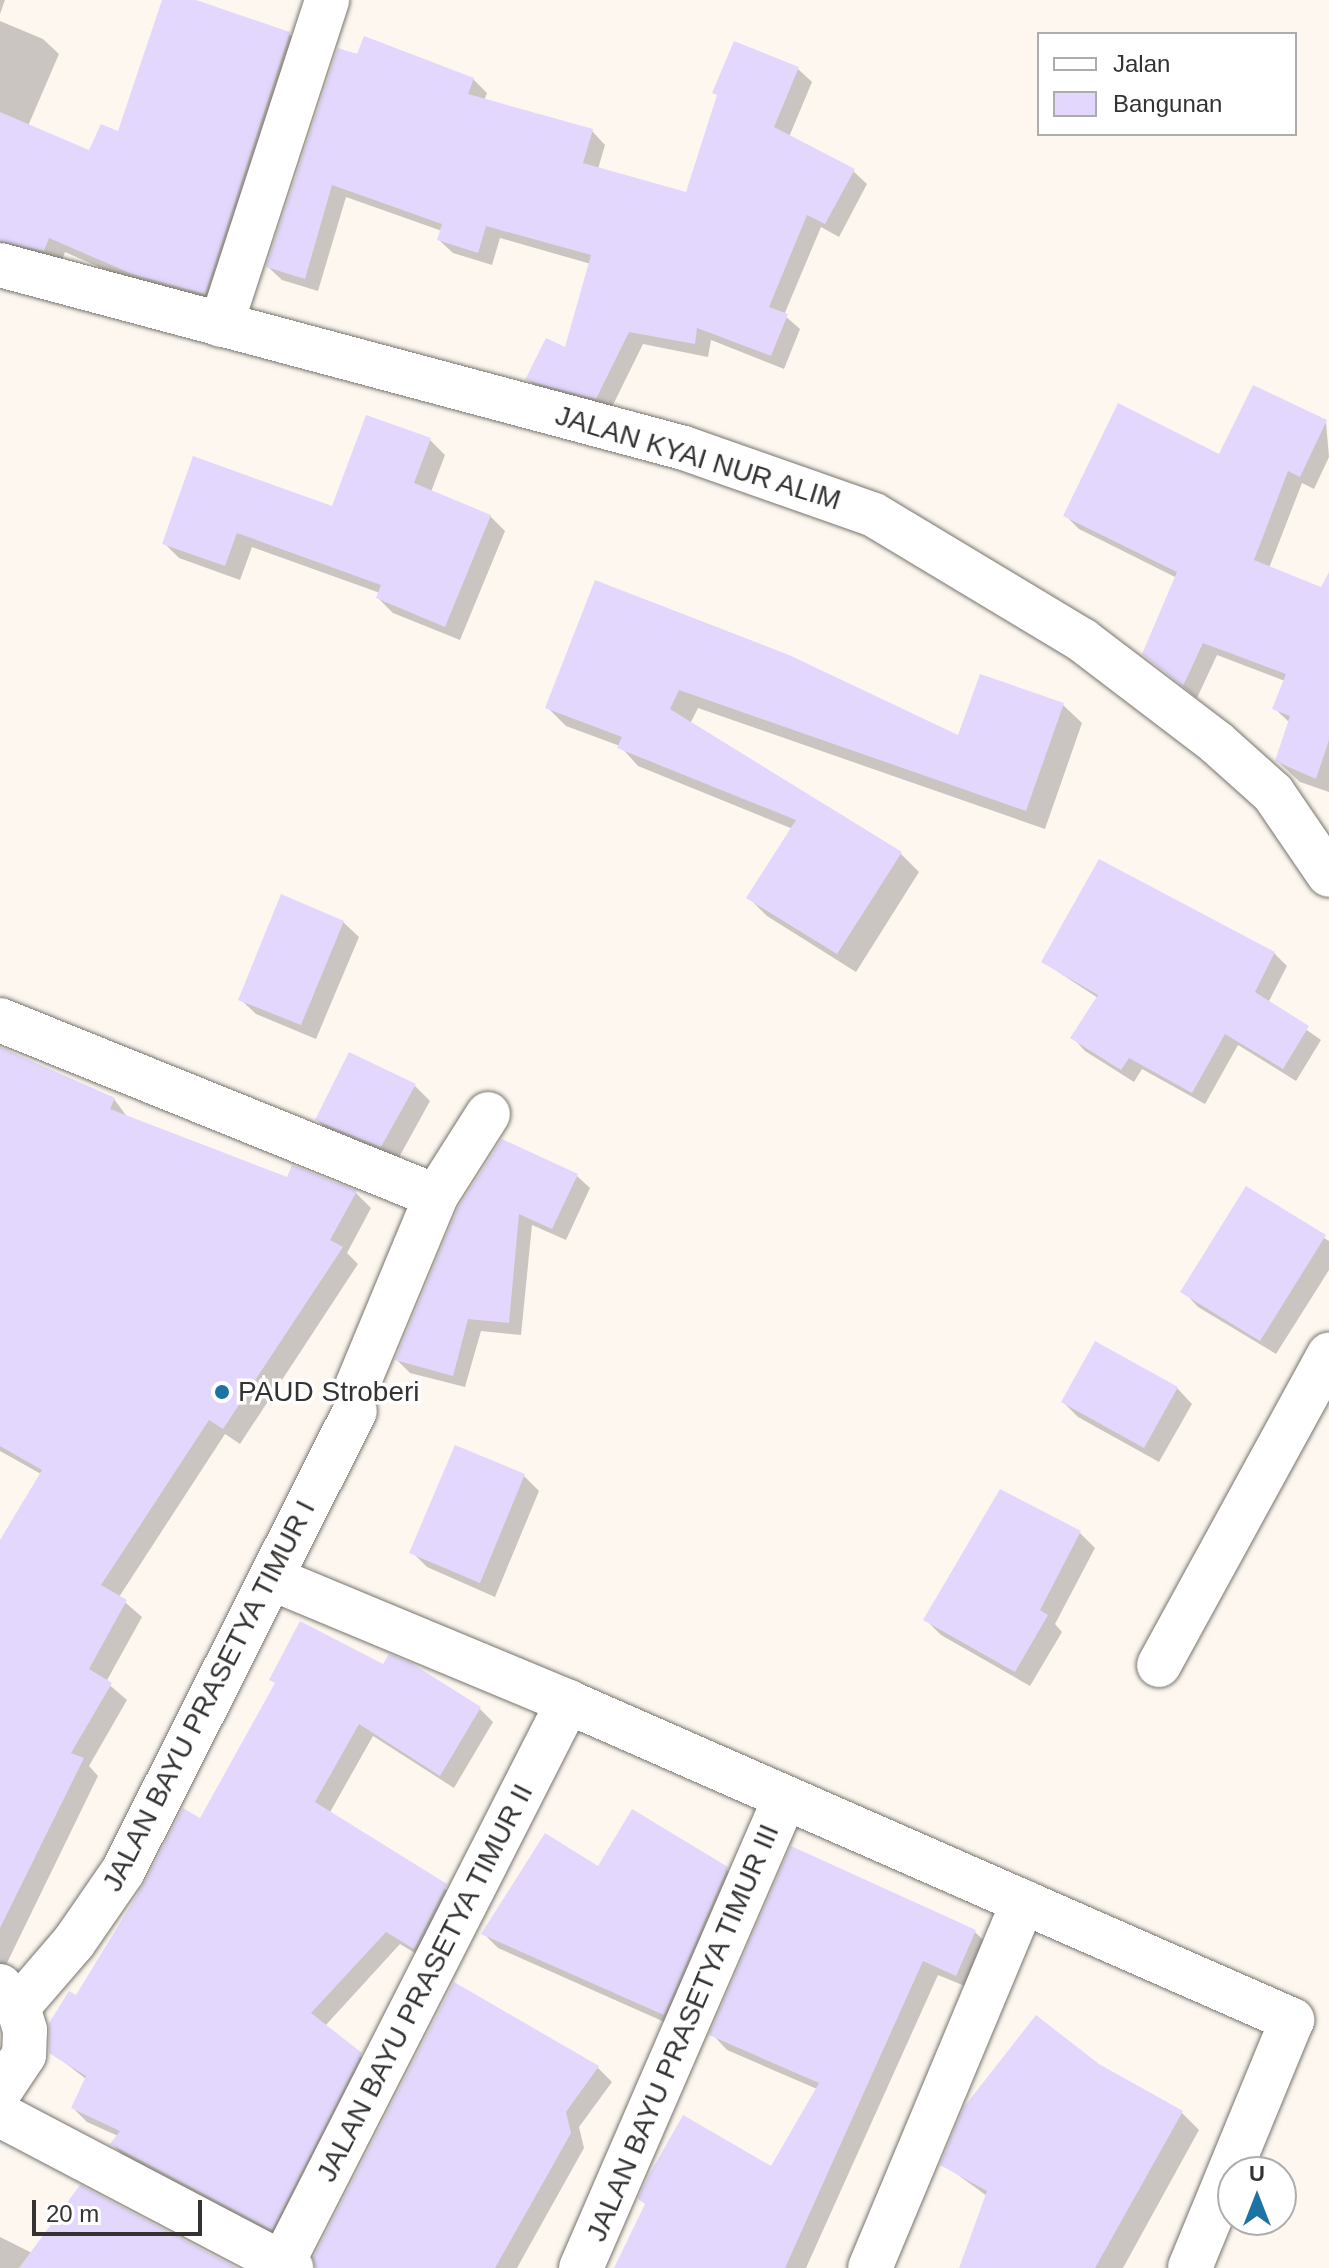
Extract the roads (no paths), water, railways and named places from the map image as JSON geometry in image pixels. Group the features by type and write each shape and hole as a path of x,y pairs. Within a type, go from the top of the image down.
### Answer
{"street":[{"path":"221,325 327,0"},
{"name":"JALAN KYAI NUR ALIM","path":"0,265 684,448 874,515 1082,640 1217,743 1273,793 1329,875"},
{"path":"0,1020 436,1196"},
{"name":"JALAN BAYU PRASETYA TIMUR I","path":"9,1996 74,1942 123,1871 273,1579 356,1399 436,1196 488,1114"},
{"path":"1159,1665 1329,1354"},
{"path":"273,1579 568,1702 1292,2020 1190,2268"},
{"name":"JALAN BAYU PRASETYA TIMUR II","path":"286,2266 568,1702"},
{"name":"JALAN BAYU PRASETYA TIMUR III","path":"581,2268 785,1798"},
{"path":"870,2268 1023,1902"},
{"path":"0,2091 24,2055 25,2030 9,1996"},
{"path":"0,2115 286,2266"}],"place":[{"name":"PAUD Stroberi","path":"222,1392"}]}
